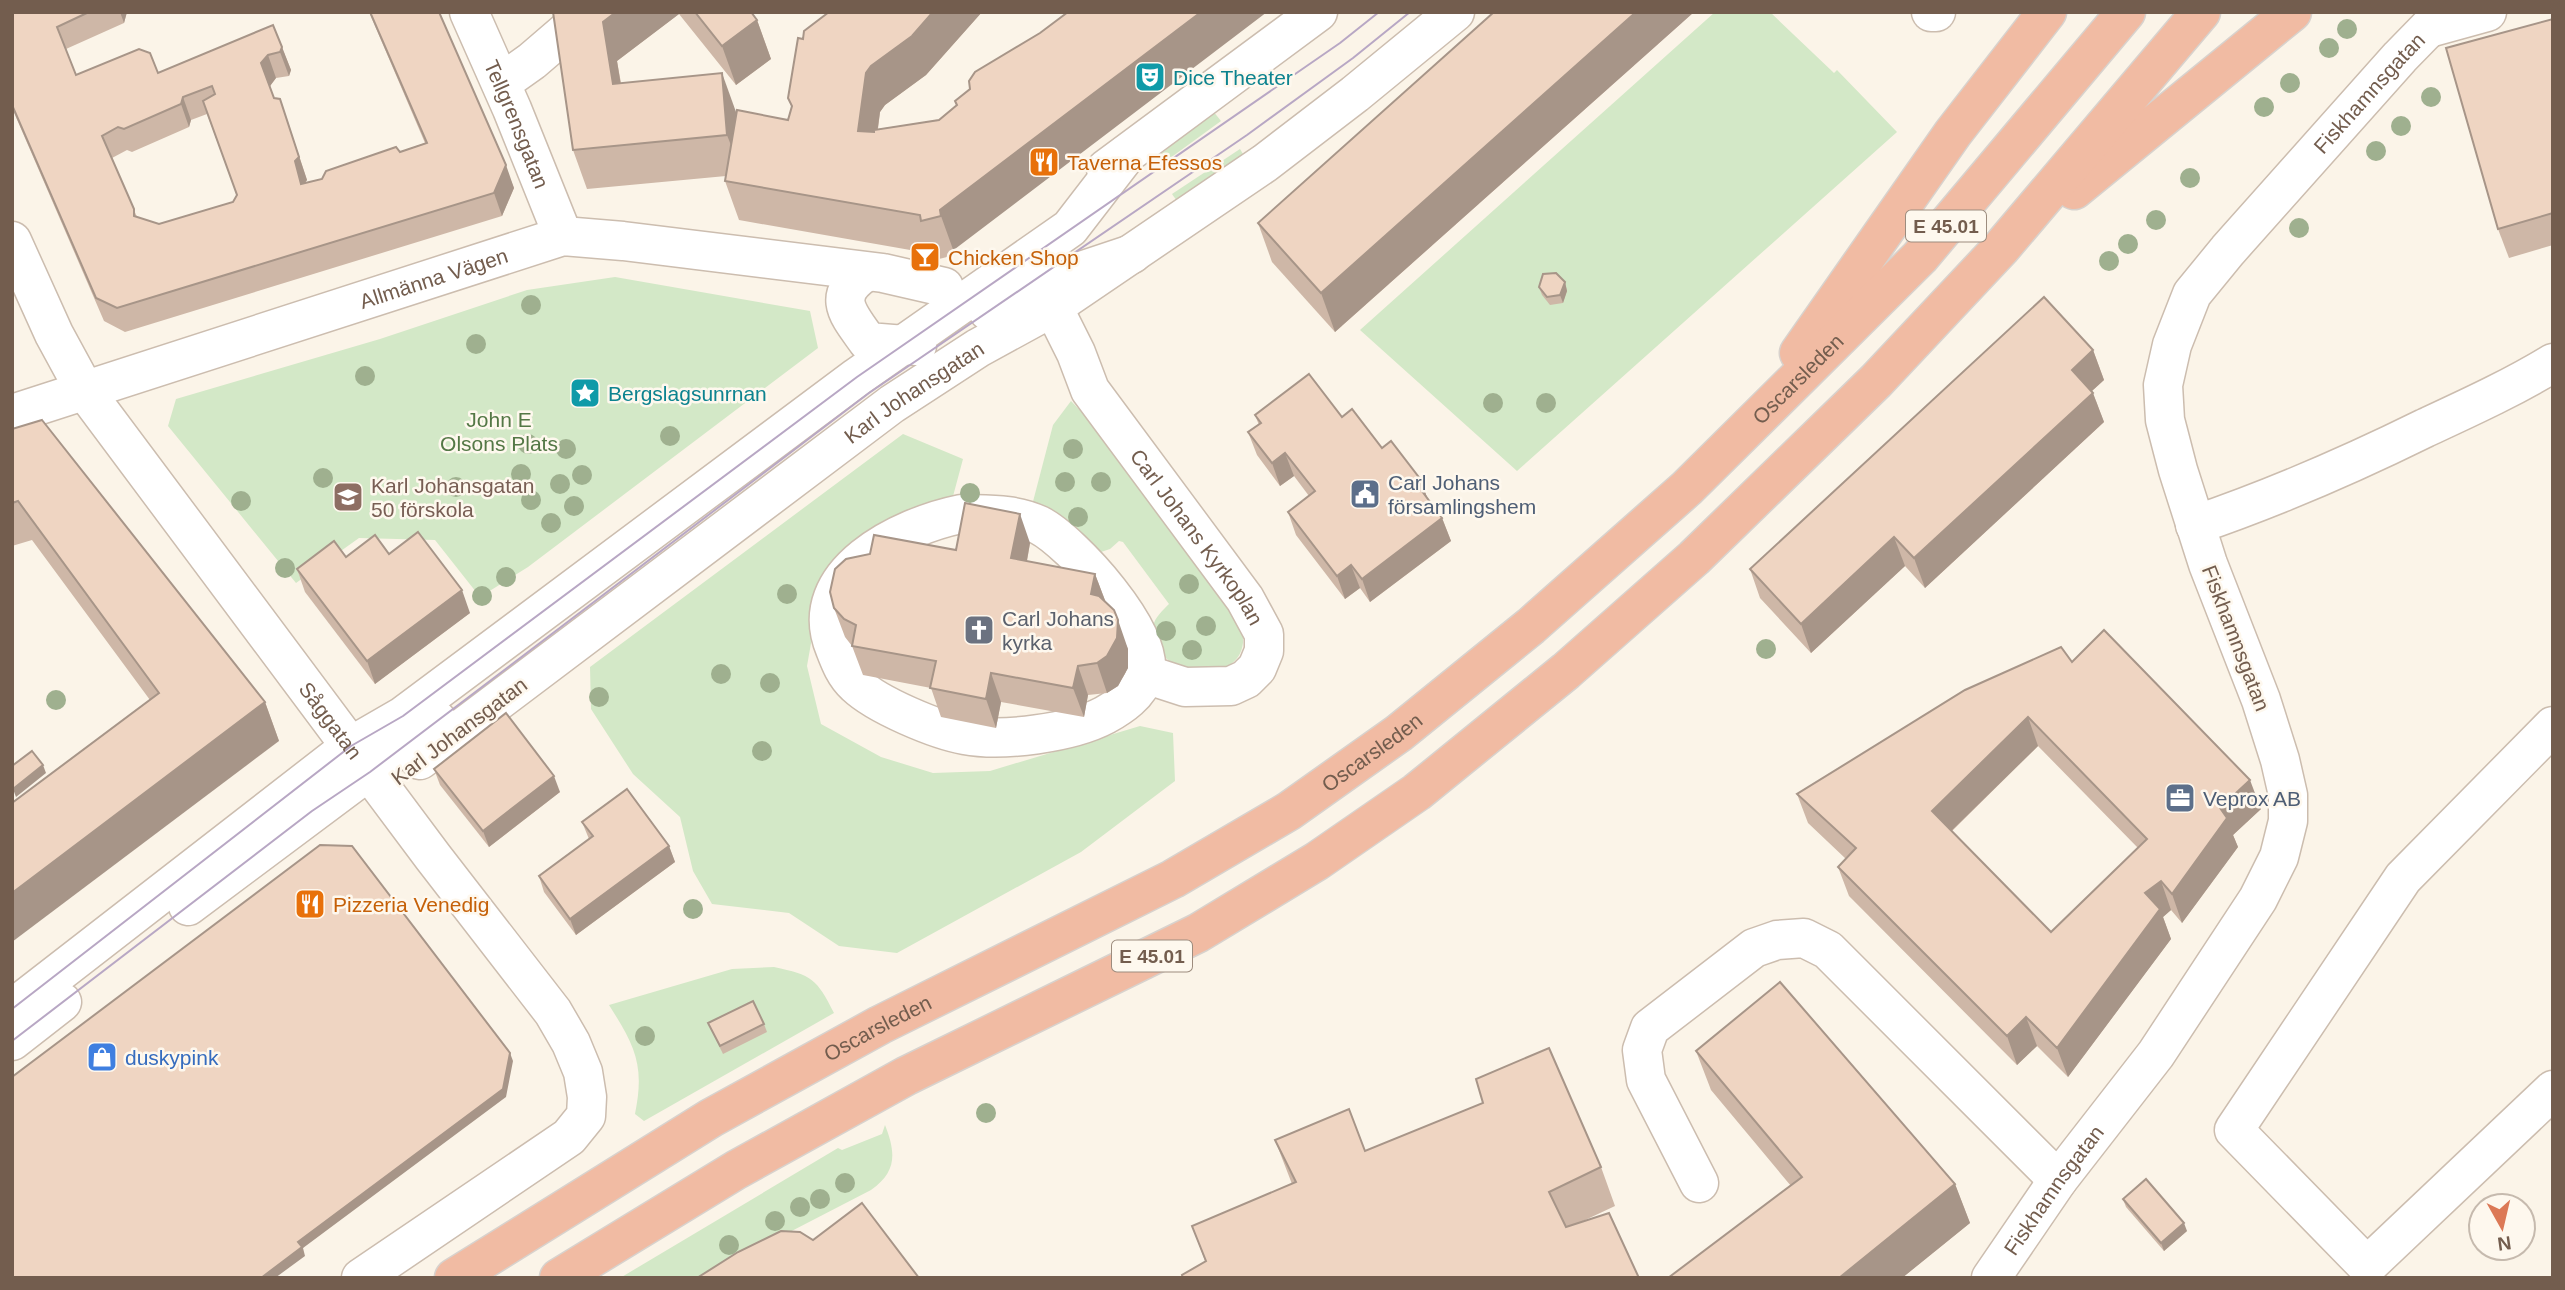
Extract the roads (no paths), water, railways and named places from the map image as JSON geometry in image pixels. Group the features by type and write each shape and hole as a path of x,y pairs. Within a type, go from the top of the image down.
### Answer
{"highway":[{"path":"1750,425 1953,133 2047,12"},
{"name":"Oscarsleden","path":"454,1278 711,1118 880,1025 1173,879 1289,811 1399,733 1531,626 1662,512 1920,257 2126,12"},
{"name":"E 45.01","path":"559,1278 736,1170 906,1076 1198,933 1317,861 1417,792 1566,671 1694,558 1876,381 2001,248 2202,12"},
{"path":"2001,248 2292,12"}],"street":[{"name":"Tellgrensgatan","path":"470,12 563,236"},
{"path":"501,83 532,61 589,12"},
{"name":"Karl Johansgatan","path":"12,1025 361,761 902,345 944,287 1318,12"},
{"name":"Karl Johansgatan","path":"361,761 892,404 978,348 1053,307 1132,254 1290,144 1430,35 1455,12"},
{"path":"2437,20 2487,12"},
{"name":"Fiskhamnsgatan","path":"1991,1278 2058,1180 2156,1054 2258,899 2279,857 2288,821 2288,795 2280,760 2261,700 2207,564 2165,420 2163,385 2172,345 2192,294 2246,229 2437,20"},
{"path":"12,1009 361,761 869,393 902,345 1070,229 1127,154"},
{"name":"Allmänna Vägen","path":"12,414 563,236 623,241 866,272 944,287"},
{"name":"Såggatan","path":"12,242 54,334 85,391 361,761 553,1012 571,1043 583,1072 587,1097 586,1116 569,1138 361,1278"},
{"path":"902,345 1015,293 1132,254"},
{"path":"866,272 847,288 844,302 851,318 902,345 978,348"},
{"name":"Carl Johans Kyrkoplan","path":"1053,307 1076,353 1090,390 1245,599 1264,634 1264,651 1256,668 1246,680 1231,686 1185,687 1145,674"},
{"path":"2194,525 2259,503 2368,456 2519,383 2553,363"},
{"path":"961,514 1009,515 1038,525 1084,560 1132,626 1141,647 1145,674 1133,694 1121,706 1089,724 1033,734 995,737 965,735 928,724 874,699 855,685 844,670 833,643 829,630 829,610 843,578 859,560 891,540 937,519 961,514"},
{"path":"2553,726 2403,878 2234,1130 2367,1266 2553,1090"},
{"path":"12,1041 312,811 361,761"},
{"path":"1699,1183 1646,1080 1642,1050 1650,1028 1754,948 1777,940 1804,938 1828,950 2058,1180"}],"tram line":[{"path":"12,1009 351,746 403,716 857,377 1340,43 1379,12"},
{"path":"12,1041 312,811 370,772 869,393 1247,135 1353,58 1410,12"}],"place":[{"name":"Dice Theater","path":"1150,77"},
{"name":"Taverna Efessos","path":"1044,162"},
{"name":"Chicken Shop","path":"925,257"},
{"name":"Bergslagsunrnan","path":"585,393"},
{"name":"Carl Johans församlingshem","path":"1365,494"},
{"name":"Karl Johansgatan 50 förskola","path":"348,497"},
{"name":"Carl Johans kyrka","path":"979,630"},
{"name":"Veprox AB","path":"2180,798"},
{"name":"Pizzeria Venedig","path":"310,904"},
{"name":"duskypink","path":"102,1057"}],"park label":[{"name":"John E Olsons Plats","path":"499,431"}]}
